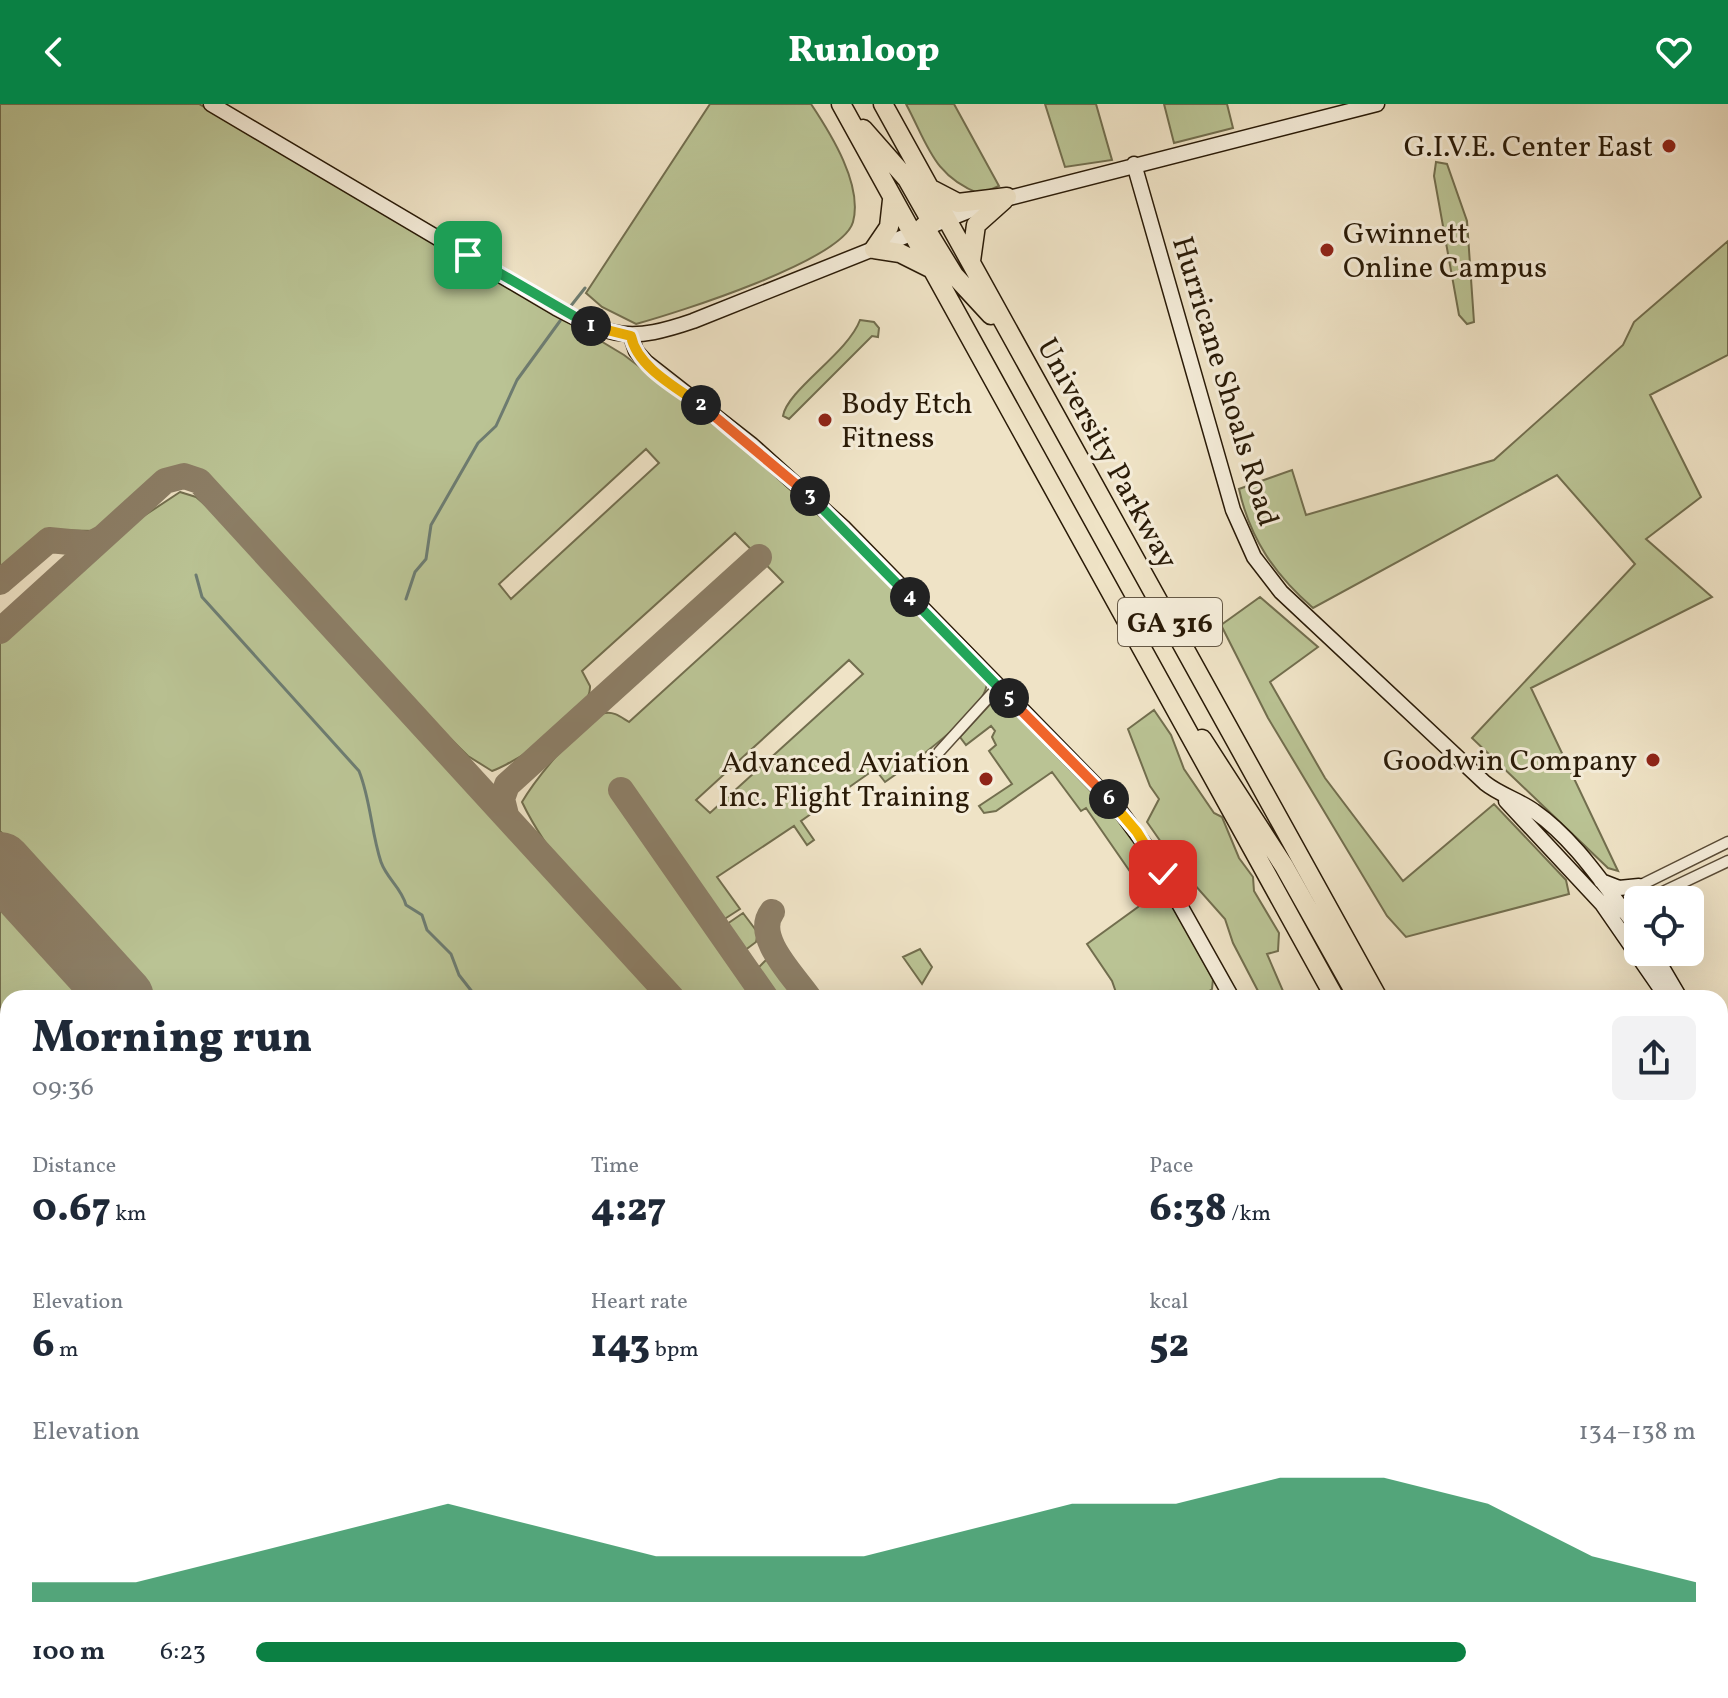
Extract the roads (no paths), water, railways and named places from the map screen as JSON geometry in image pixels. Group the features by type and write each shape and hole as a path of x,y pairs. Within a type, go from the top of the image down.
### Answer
{"highway":[{"name":"University Parkway","path":"883,104 928,186 930,268 1330,990"},
{"name":"University Parkway","path":"844,109 892,200 928,225 971,264 1374,990"},
{"path":"844,109 900,171 954,275 1010,334"},
{"path":"928,186 958,203 1007,197"},
{"path":"971,264 976,225 1007,197"},
{"path":"892,200 889,227 874,249 900,253 930,268"},
{"path":"1167,696 1216,757 1258,823 1353,990"},
{"path":"1324,979 1325,990"}],"street":[{"path":"211,104 556,308 595,328 631,336 662,332 693,321 928,225 1007,197 1377,104"},
{"name":"Hurricane Shoals Road","path":"1134,164 1233,510 1254,557 1281,592 1503,797 1624,917"},
{"path":"631,336 636,351 652,368 752,445 843,527 1108,797 1137,832 1227,990"},
{"path":"939,752 998,687"},
{"name":"Hurricane Shoals Road","path":"1503,797 1533,810 1579,852 1600,881 1662,990"},
{"path":"1663,886 1728,842"},
{"path":"1672,886 1728,861"},
{"path":"1600,881 1624,890"},
{"path":"1613,908 1624,905"},
{"path":"1613,908 1624,905"},
{"path":"1661,966 1675,990"}],"waterway":[{"path":"570,307 585,288"},
{"path":"406,599 415,572 426,559 431,525 478,443 496,426 517,380 560,321"},
{"path":"196,575 202,597 359,771 384,868 406,905 422,915 427,930 451,954 459,975 471,990"}],"place":[{"name":"G.I.V.E. Center East","path":"1669,146"},
{"name":"Gwinnett Online Campus","path":"1327,250"},
{"name":"Body Etch Fitness","path":"825,420"},
{"name":"Goodwin Company","path":"1653,760"},
{"name":"Advanced Aviation Inc. Flight Training","path":"986,779"}]}
